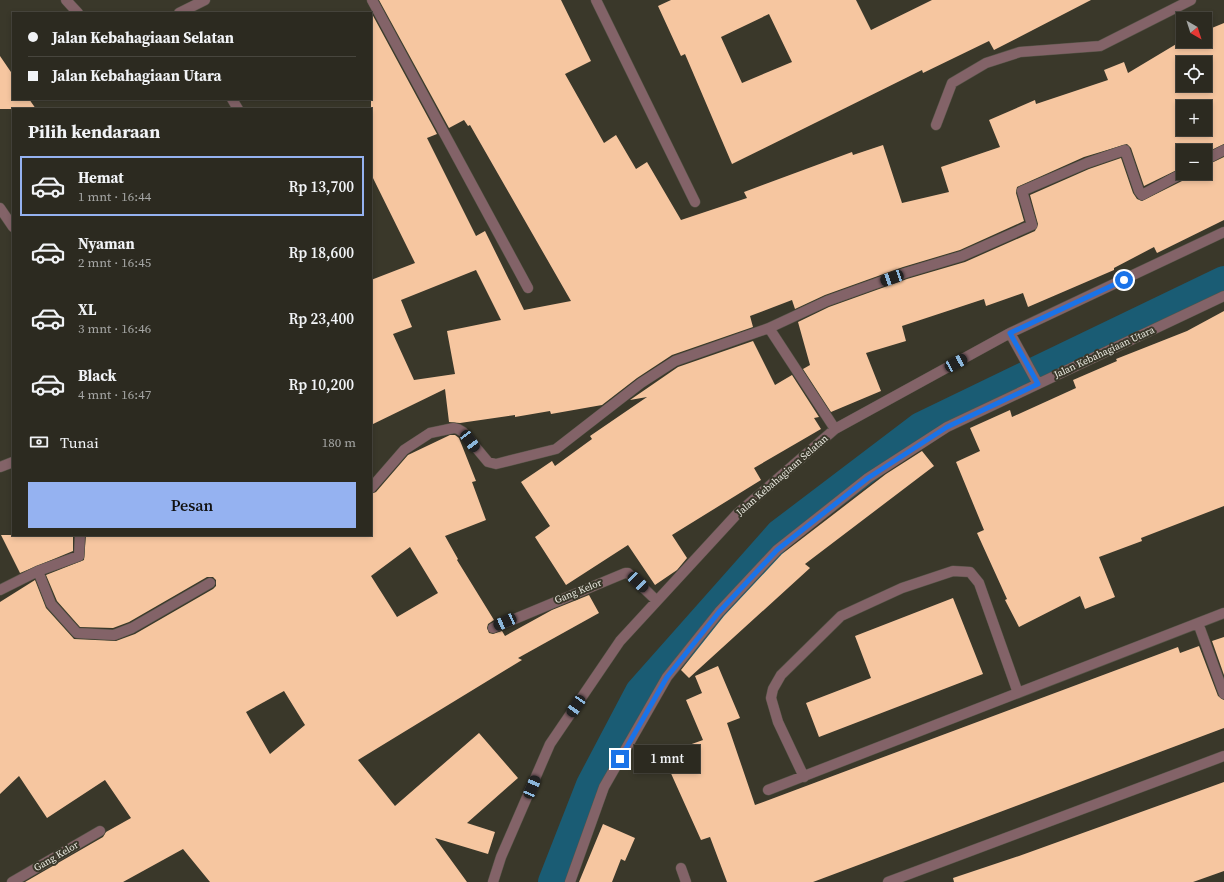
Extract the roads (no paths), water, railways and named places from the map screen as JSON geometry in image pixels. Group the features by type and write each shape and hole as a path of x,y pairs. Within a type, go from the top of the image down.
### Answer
{"street":[{"path":"66,0 77,12"},
{"path":"184,12 205,0"},
{"path":"372,0 528,288"},
{"path":"596,0 695,202"},
{"path":"936,125 952,83 986,63 1020,52 1100,46 1191,0"},
{"path":"372,487 404,450 430,433 454,428 463,432 488,462 496,464 556,450 641,383 675,361 769,328 827,301 905,273 962,256 1032,225 1022,191 1087,163 1125,150 1139,191 1142,195 1176,177"},
{"path":"1212,156 1224,150"},
{"path":"0,208 12,226"},
{"name":"Jalan Kebahagiaan Selatan","path":"493,882 550,744 620,641 737,514 835,429 1012,337 1224,232"},
{"name":"Jalan Kebahagiaan Utara","path":"570,882 604,787 667,677 719,612 777,550 868,478 947,427 1037,381 1224,296"},
{"path":"769,328 835,429"},
{"path":"1012,337 1037,381"},
{"path":"0,467 12,462"},
{"path":"0,590 38,571 79,556 80,536"},
{"path":"38,571 51,604 77,633 114,635 132,628 210,583"},
{"path":"804,777 778,722 771,698 773,689 789,666 841,616 902,588 953,571 970,572 979,583 1018,693"},
{"name":"Gang Kelor","path":"493,628 625,573 628,573 657,601"},
{"path":"768,790 1224,613"},
{"path":"1198,623 1224,694"},
{"path":"888,882 1224,756"},
{"name":"Gang Kelor","path":"12,882 100,831"},
{"path":"681,868 686,882"}],"waterway":[{"path":"553,882 591,785 640,692 780,534 921,427 1224,281"}]}
